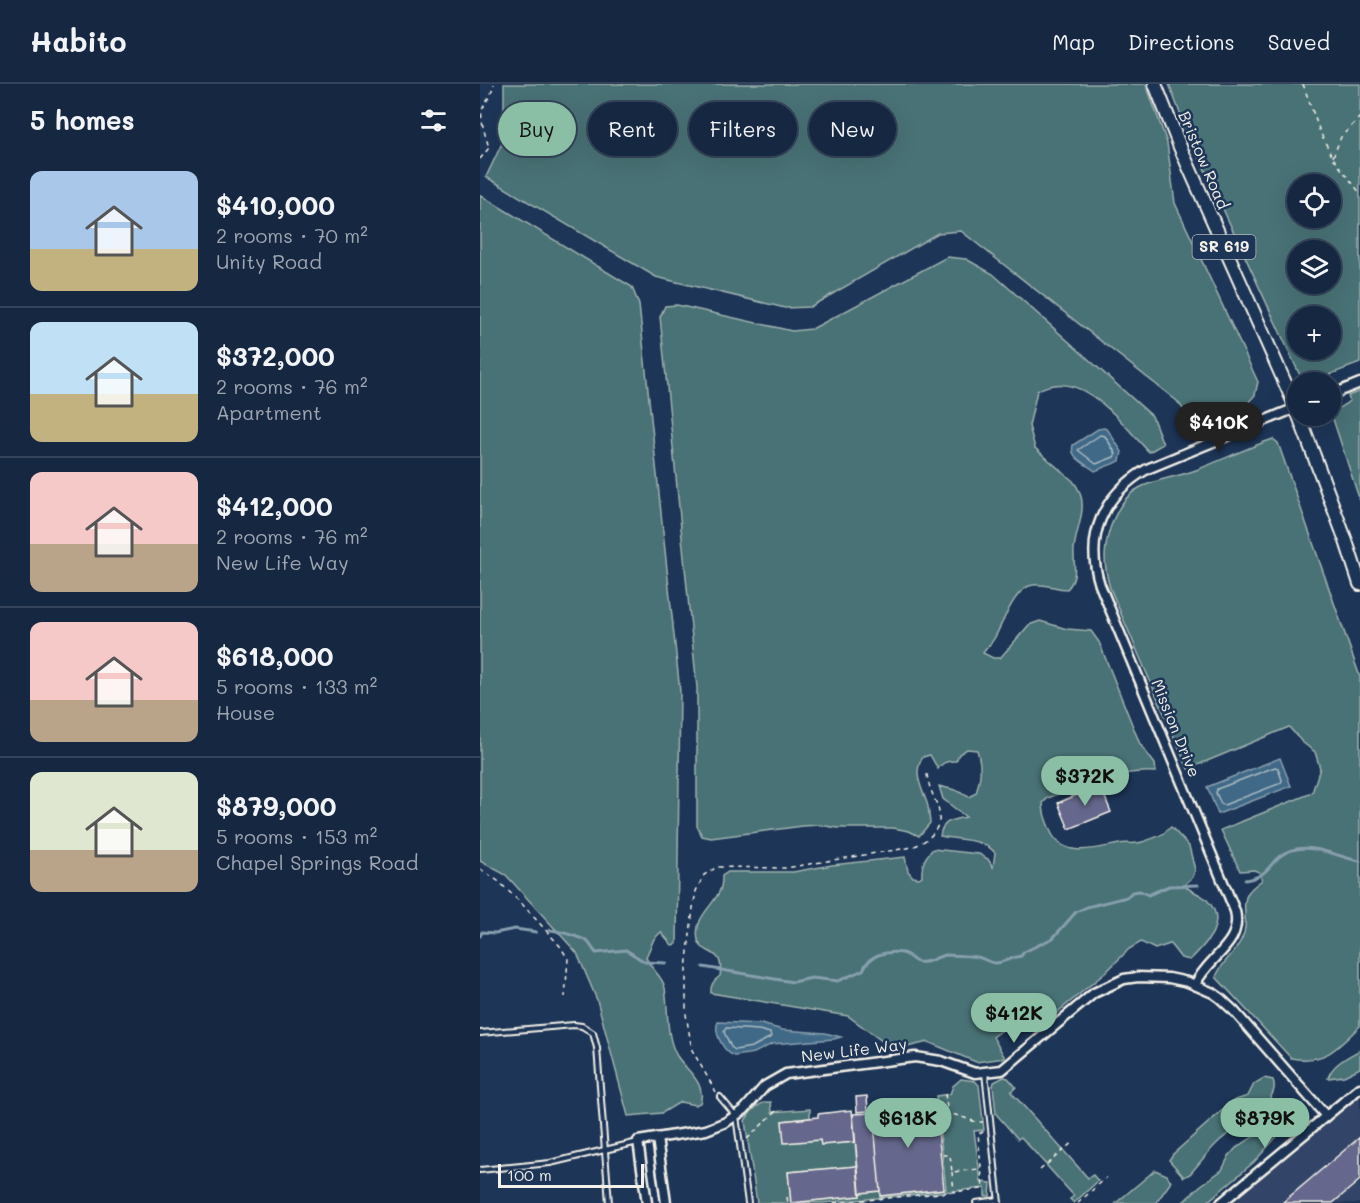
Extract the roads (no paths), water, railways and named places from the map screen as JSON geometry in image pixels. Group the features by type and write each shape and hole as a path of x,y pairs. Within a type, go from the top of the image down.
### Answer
{"main road":[{"name":"Bristow Road","path":"1155,84 1180,147 1287,388"},
{"name":"Bristow Road","path":"1303,426 1360,584"}],"street":[{"path":"1341,391 1360,383"},
{"name":"Mission Drive","path":"1196,985 1207,965 1229,943 1238,924 1235,911 1095,569 1096,533 1110,501 1132,478 1147,469 1287,415"},
{"path":"985,1073 1008,1067 1083,1001 1108,985 1124,979 1169,978 1196,985 1213,993 1234,1011 1326,1116"},
{"name":"New Life Way","path":"638,1142 706,1130 736,1116 756,1099 765,1086 786,1074 915,1057 928,1058 962,1070 985,1073"},
{"path":"1221,1203 1360,1088"},
{"path":"657,1138 666,1203"},
{"path":"638,1142 647,1203"}],"lane":[{"path":"480,1033 574,1025 582,1026 593,1033 597,1048 609,1203"},
{"path":"976,1203 998,1202 985,1073"},
{"path":"720,1097 736,1116 748,1203"},
{"path":"480,1170 550,1163 638,1142"}],"water":[{"path":"1098,429 1108,430 1122,452 1120,461 1095,471 1073,454 1073,445"},
{"path":"1280,758 1291,786 1218,814 1207,787"},
{"path":"718,1022 761,1024 783,1030 825,1033 841,1037 772,1044 754,1053 735,1056 727,1051 720,1042 717,1031"}],"waterway":[{"path":"1245,880 1260,875 1281,855 1296,849 1314,849 1360,861"},
{"path":"703,967 793,982 812,978 838,981 863,970 874,957 890,952 904,954 918,962 945,955 982,958 998,963 1021,956 1024,952 1053,938 1076,912 1087,907 1127,897 1132,892 1140,891 1148,895 1169,886 1198,885"},
{"path":"480,936 482,932 495,933 515,929 536,932"},
{"path":"550,930 584,939 596,953 626,950 645,962 666,963"}]}
